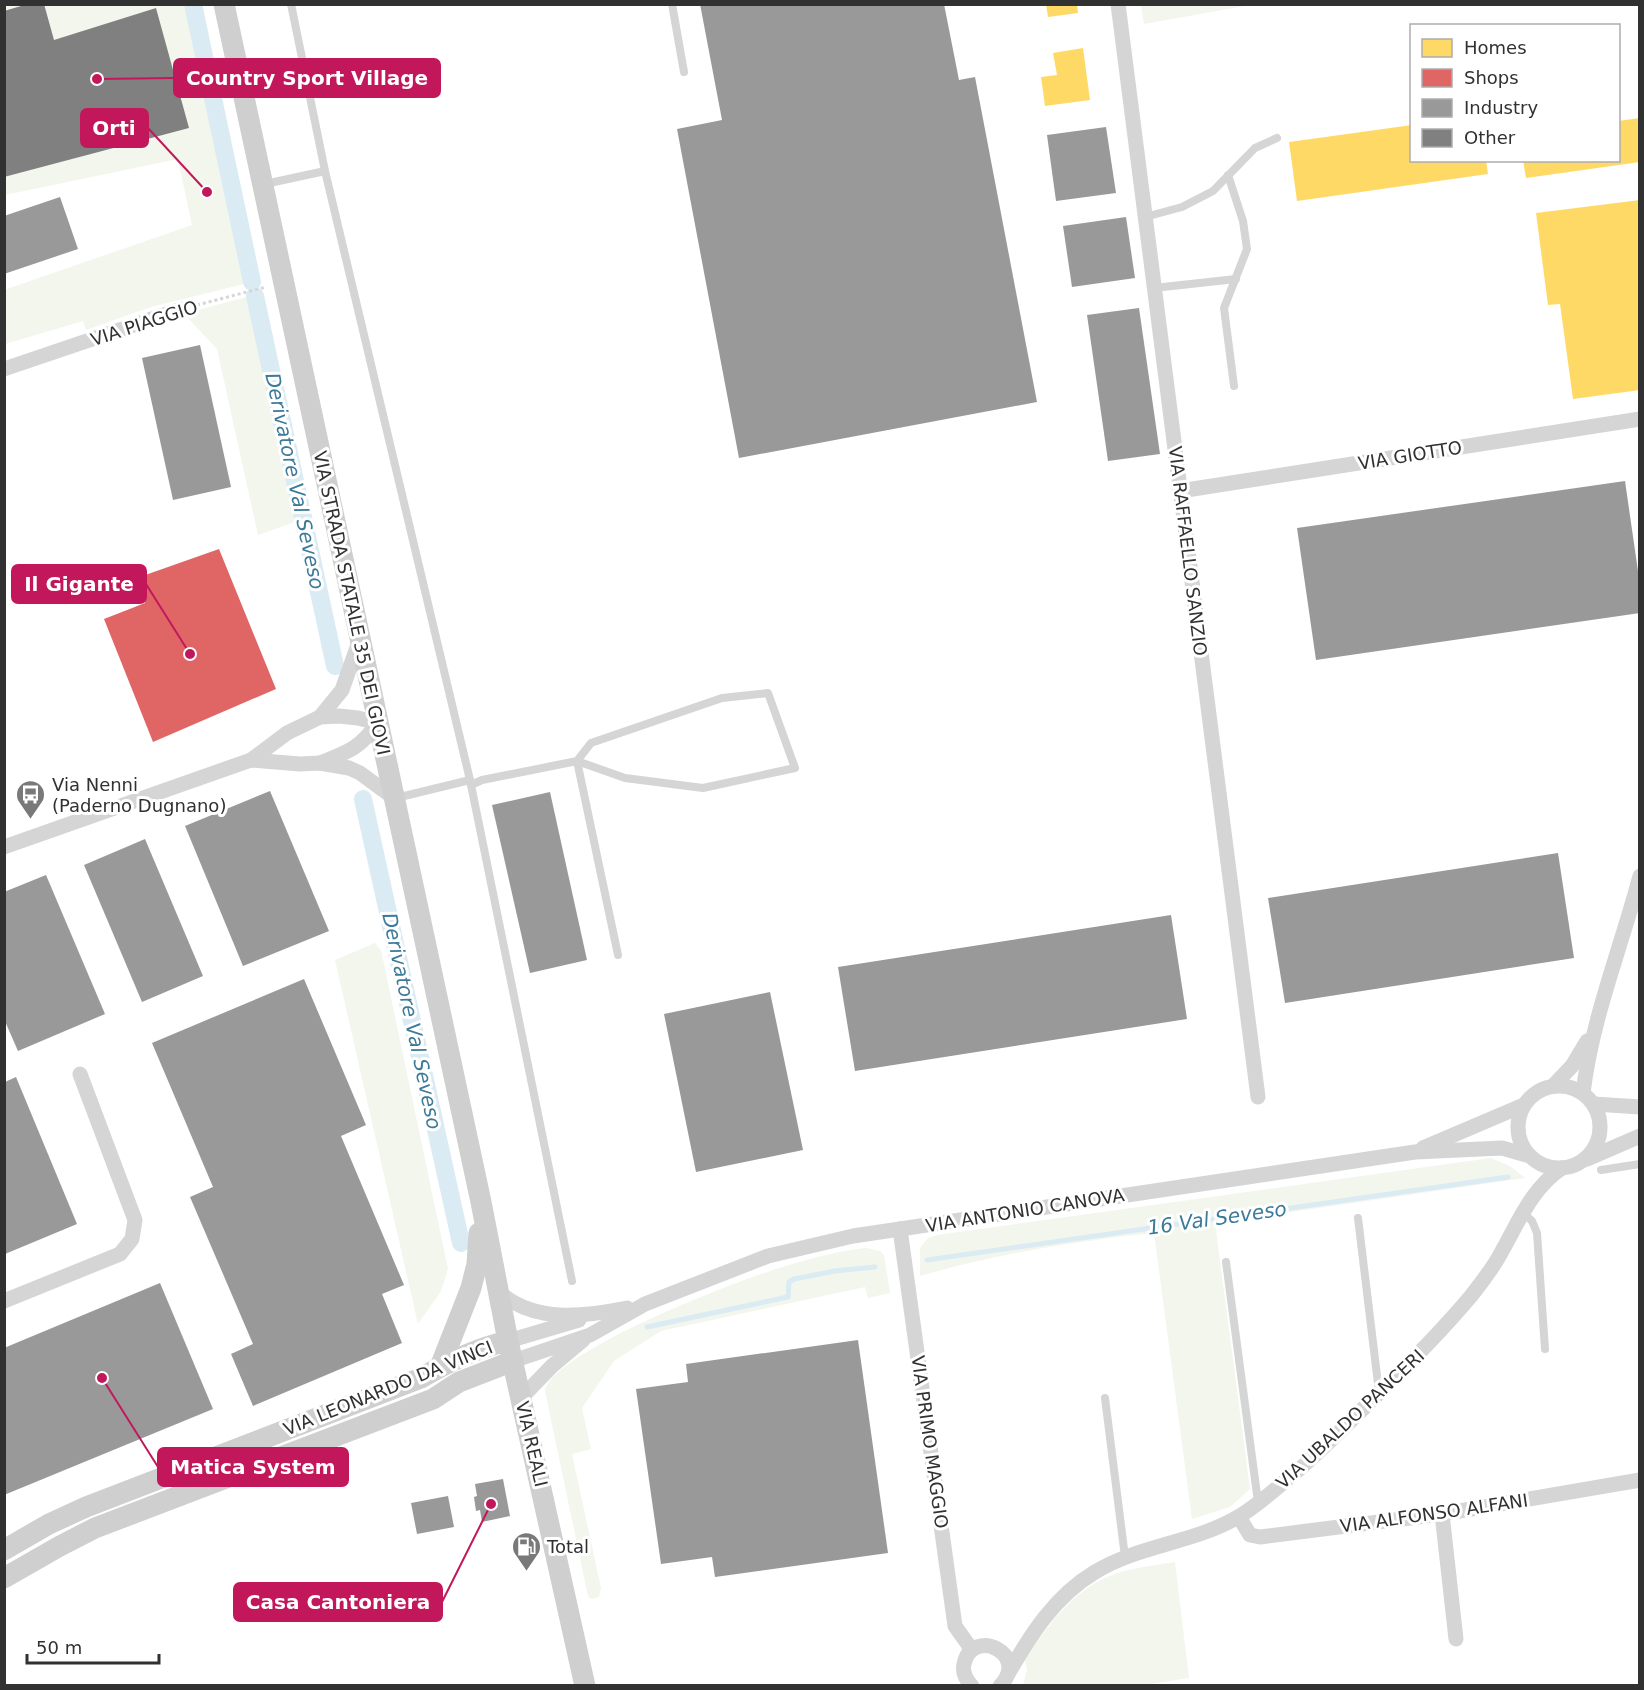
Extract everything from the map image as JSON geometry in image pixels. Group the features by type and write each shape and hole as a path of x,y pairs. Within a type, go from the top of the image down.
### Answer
{"main road":[{"name":"VIA STRADA STATALE 35 DEI GIOVI","path":"224,4 481,1202"},
{"name":"VIA REALI","path":"481,1202 521,1398 585,1686"},
{"path":"440,1367 475,1272 481,1202"},
{"name":"VIA LEONARDO DA VINCI","path":"4,1550 86,1507 411,1382 488,1346 511,1351"},
{"name":"VIA LEONARDO DA VINCI","path":"4,1578 95,1528 432,1399 511,1351"}],"street":[{"name":"VIA RAFFAELLO SANZIO","path":"1118,4 1258,1097"},
{"name":"VIA PIAGGIO","path":"4,369 181,309"},
{"name":"VIA GIOTTO","path":"1180,491 1640,419"},
{"path":"320,717 342,690 360,639"},
{"path":"4,847 251,760 286,733 320,717 339,716 378,723 365,740 355,748 320,763"},
{"path":"251,760 336,765 360,773 394,798"},
{"path":"1589,1099 1594,1030 1640,876"},
{"path":"1553,1086 1572,1066 1594,1030"},
{"path":"4,1301 120,1254 132,1239 135,1220 80,1074"},
{"path":"1584,1160 1593,1151 1599,1134 1599,1115 1589,1099 1574,1088 1553,1086 1542,1089 1524,1106 1519,1118 1518,1132 1522,1145 1539,1163 1562,1168 1574,1165 1640,1136"},
{"path":"1589,1099 1640,1107"},
{"name":"VIA ANTONIO CANOVA","path":"1415,1152 1524,1106"},
{"name":"VIA ANTONIO CANOVA","path":"521,1398 552,1366 590,1335 645,1304 768,1256 853,1236 1415,1152 1502,1148 1530,1156"},
{"name":"VIA UBALDO PANCERI","path":"1002,1683 1038,1624 1065,1594 1095,1572 1125,1557 1195,1535 1239,1517 1303,1467 1427,1347 1501,1255 1542,1184 1562,1168"},
{"name":"VIA PRIMO MAGGIO","path":"900,1229 955,1626 972,1650"},
{"name":"VIA ANTONIO CANOVA","path":"499,1292 510,1302 532,1312 568,1316 602,1313 645,1304"},
{"name":"VIA ANTONIO CANOVA","path":"511,1351 602,1313"},
{"name":"VIA ANTONIO CANOVA","path":"511,1351 590,1335"},
{"name":"VIA ALFONSO ALFANI","path":"1239,1517 1250,1535 1260,1537 1442,1514 1640,1480"},
{"path":"1442,1514 1456,1638"},
{"path":"970,1684 963,1669 967,1655 972,1650 985,1645 999,1649 1008,1660 1002,1683"}],"lane":[{"path":"291,4 325,171 470,782 572,1281"},
{"path":"672,4 684,72"},
{"path":"1145,217 1182,207 1213,191 1255,148 1277,138"},
{"path":"262,185 325,171"},
{"path":"1228,175 1243,221 1247,249 1224,308 1234,386"},
{"path":"1154,288 1236,279"},
{"path":"394,798 577,761 625,778 703,789 795,768 768,693 722,698 591,743 577,761 618,955"},
{"path":"1600,1170 1640,1164"},
{"path":"1524,1213 1532,1221 1537,1233 1545,1349"},
{"path":"1358,1218 1379,1393"},
{"path":"1226,1262 1258,1502"},
{"path":"1105,1398 1125,1557"}],"path":[{"name":"VIA PIAGGIO","path":"181,309 284,282"}],"shaded area":[{"path":"1141,4 1250,5 1144,24"},
{"path":"5,5 189,5 248,283 151,307 86,330 83,321 5,344 4,290 192,225 178,159 5,195"},
{"path":"250,296 298,521 258,535 217,349 185,315"},
{"path":"375,943 381,950 448,1269 441,1291 418,1324 335,960"},
{"path":"1491,1158 1510,1166 1525,1178 1215,1223 1250,1489 1230,1507 1192,1519 1154,1233 1036,1249 920,1276 920,1248 928,1238 937,1235"},
{"path":"866,1248 880,1251 884,1255 890,1293 868,1298 865,1287 661,1331 614,1361 582,1408 591,1449 572,1454 601,1588 599,1597 591,1599 588,1596 545,1391 554,1376 603,1342 703,1296 792,1264 838,1252"},
{"path":"1175,1562 1189,1678 1144,1685 1023,1685 1027,1670 1025,1660 1044,1632 1066,1606 1079,1595 1107,1577 1124,1571"}],"building: Homes":[{"path":"1046,4 1077,4 1078,13 1048,17"},
{"path":"1083,48 1090,100 1045,106 1041,77 1057,75 1053,53"},
{"path":"1640,118 1640,162 1526,178 1523,162 1620,162 1620,121"},
{"path":"1410,125 1410,162 1486,162 1488,174 1297,201 1289,142"},
{"path":"1640,200 1640,390 1573,399 1560,304 1548,305 1536,213"}],"building: Shops":[{"path":"219,549 276,689 153,742 104,619 145,603 134,579"}],"building: Industry":[{"path":"700,4 944,4 959,80 975,77 1037,402 739,458 677,129 722,120"},
{"path":"1106,127 1116,193 1056,201 1047,135"},
{"path":"60,197 78,249 4,274 4,216"},
{"path":"1126,217 1135,278 1072,287 1063,226"},
{"path":"1139,308 1160,454 1108,461 1087,315"},
{"path":"200,345 231,487 173,500 142,358"},
{"path":"1625,481 1640,585 1640,613 1316,660 1297,528"},
{"path":"270,791 329,931 243,966 185,826"},
{"path":"550,792 587,960 530,973 492,805"},
{"path":"145,839 203,976 142,1002 84,865"},
{"path":"1558,853 1574,958 1285,1003 1268,898"},
{"path":"46,875 105,1014 18,1051 4,1019 4,892"},
{"path":"1171,915 1187,1019 855,1071 838,967"},
{"path":"304,979 366,1125 341,1136 404,1285 382,1294 402,1343 253,1406 231,1354 253,1344 190,1197 213,1187 152,1043"},
{"path":"770,992 803,1150 696,1172 664,1014"},
{"path":"16,1077 77,1224 5,1254 5,1082"},
{"path":"160,1283 213,1409 4,1495 4,1348"},
{"path":"858,1340 888,1553 715,1577 712,1557 661,1564 636,1389 688,1382 686,1364"},
{"path":"503,1479 510,1516 482,1522 480,1510 476,1511 475,1484"},
{"path":"448,1496 454,1527 417,1534 411,1503"}],"building: Other":[{"path":"28,4 44,4 54,40 156,8 189,128 4,177 4,11"}],"waterway":[{"name":"Derivatore Val Seveso","path":"193,4 252,282"},
{"name":"Derivatore Val Seveso","path":"255,296 335,666"},
{"name":"Derivatore Val Seveso","path":"363,799 461,1243"},
{"name":"16 Val Seveso","path":"927,1260 1508,1177"},
{"name":"16 Val Seveso","path":"647,1327 788,1297 789,1282 794,1279 835,1271 875,1267"}],"place":[{"name":"Country Sport Village","path":"97,79"},
{"name":"Orti","path":"207,192"},
{"name":"Il Gigante","path":"190,654"},
{"name":"Via Nenni (Paderno Dugnano)","path":"31,820"},
{"name":"Matica System","path":"102,1378"},
{"name":"Casa Cantoniera","path":"491,1504"},
{"name":"Total","path":"526,1572"}]}
